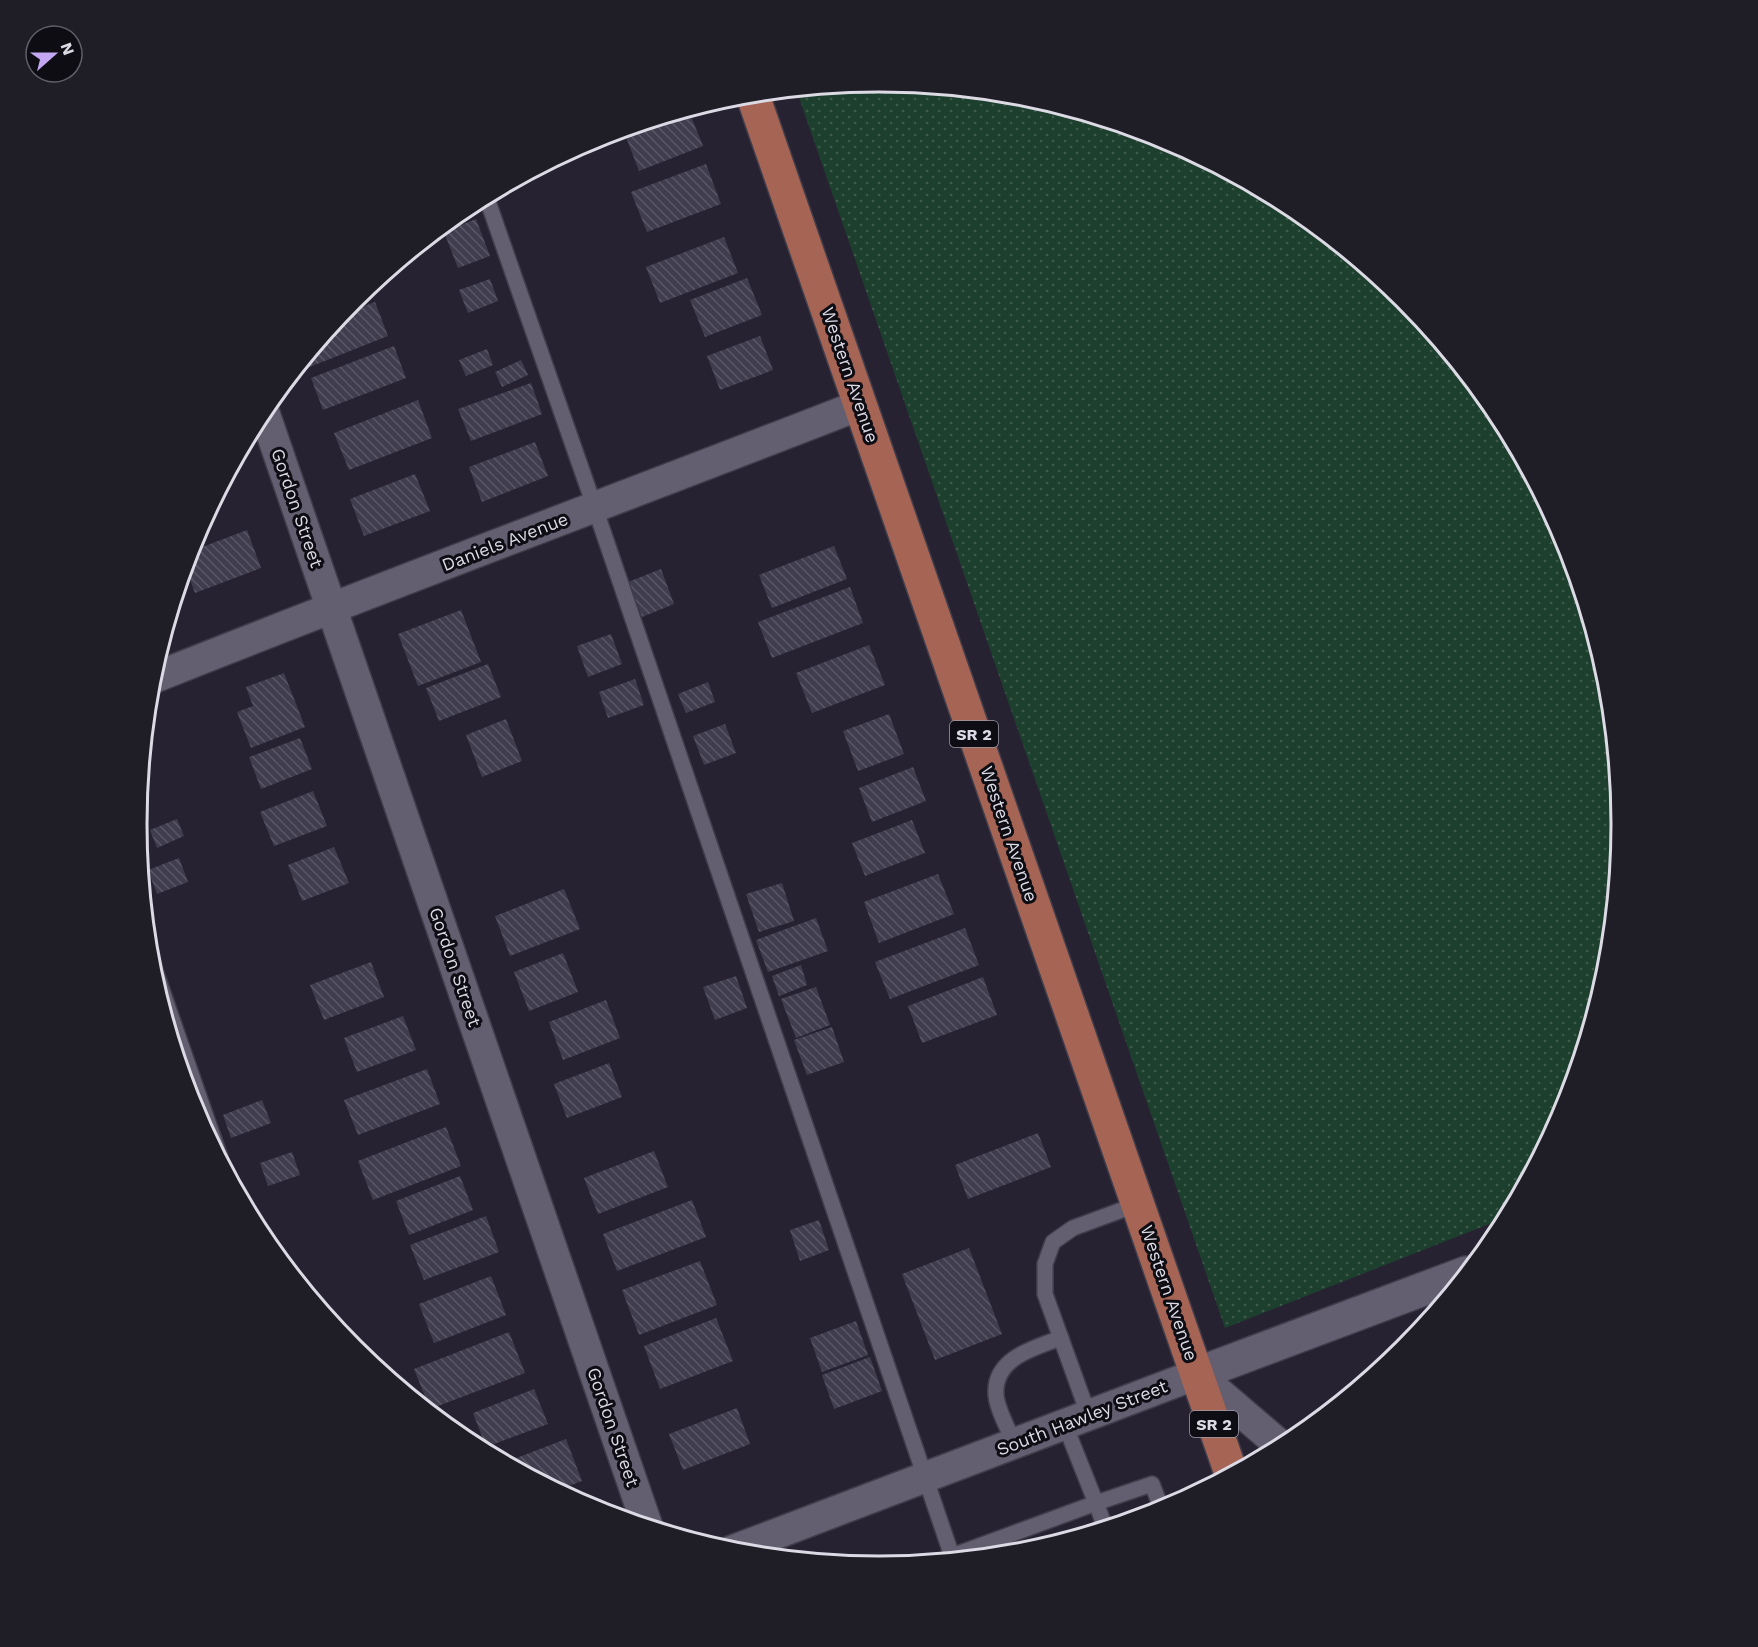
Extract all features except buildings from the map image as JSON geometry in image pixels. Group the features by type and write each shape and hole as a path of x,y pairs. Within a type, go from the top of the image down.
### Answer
{"main road":[{"name":"Western Avenue","path":"755,103 1229,1466"}],"street":[{"name":"Daniels Avenue","path":"163,674 331,607 860,405"},
{"name":"Gordon Street","path":"267,421 644,1517"},
{"name":"South Hawley Street","path":"750,1543 1452,1278"},
{"path":"1197,1374 1274,1440"}],"lane":[{"path":"489,205 595,508 950,1552"},
{"path":"1103,1520 1096,1503 1077,1420 1061,1338 1045,1294 1045,1264 1053,1242 1073,1228 1138,1204"},
{"path":"1015,1444 996,1397 997,1377 1009,1362 1026,1351 1061,1338"},
{"path":"973,1549 1152,1484 1158,1500"}],"green space":[{"path":"831,93 927,93 975,98 1068,116 1159,147 1203,167 1286,215 1362,273 1397,306 1460,378 1488,417 1536,500 1572,588 1586,634 1605,728 1611,824 1609,871 1605,919 1586,1013 1572,1059 1536,1147 1493,1223 1225,1328 799,96"}]}
